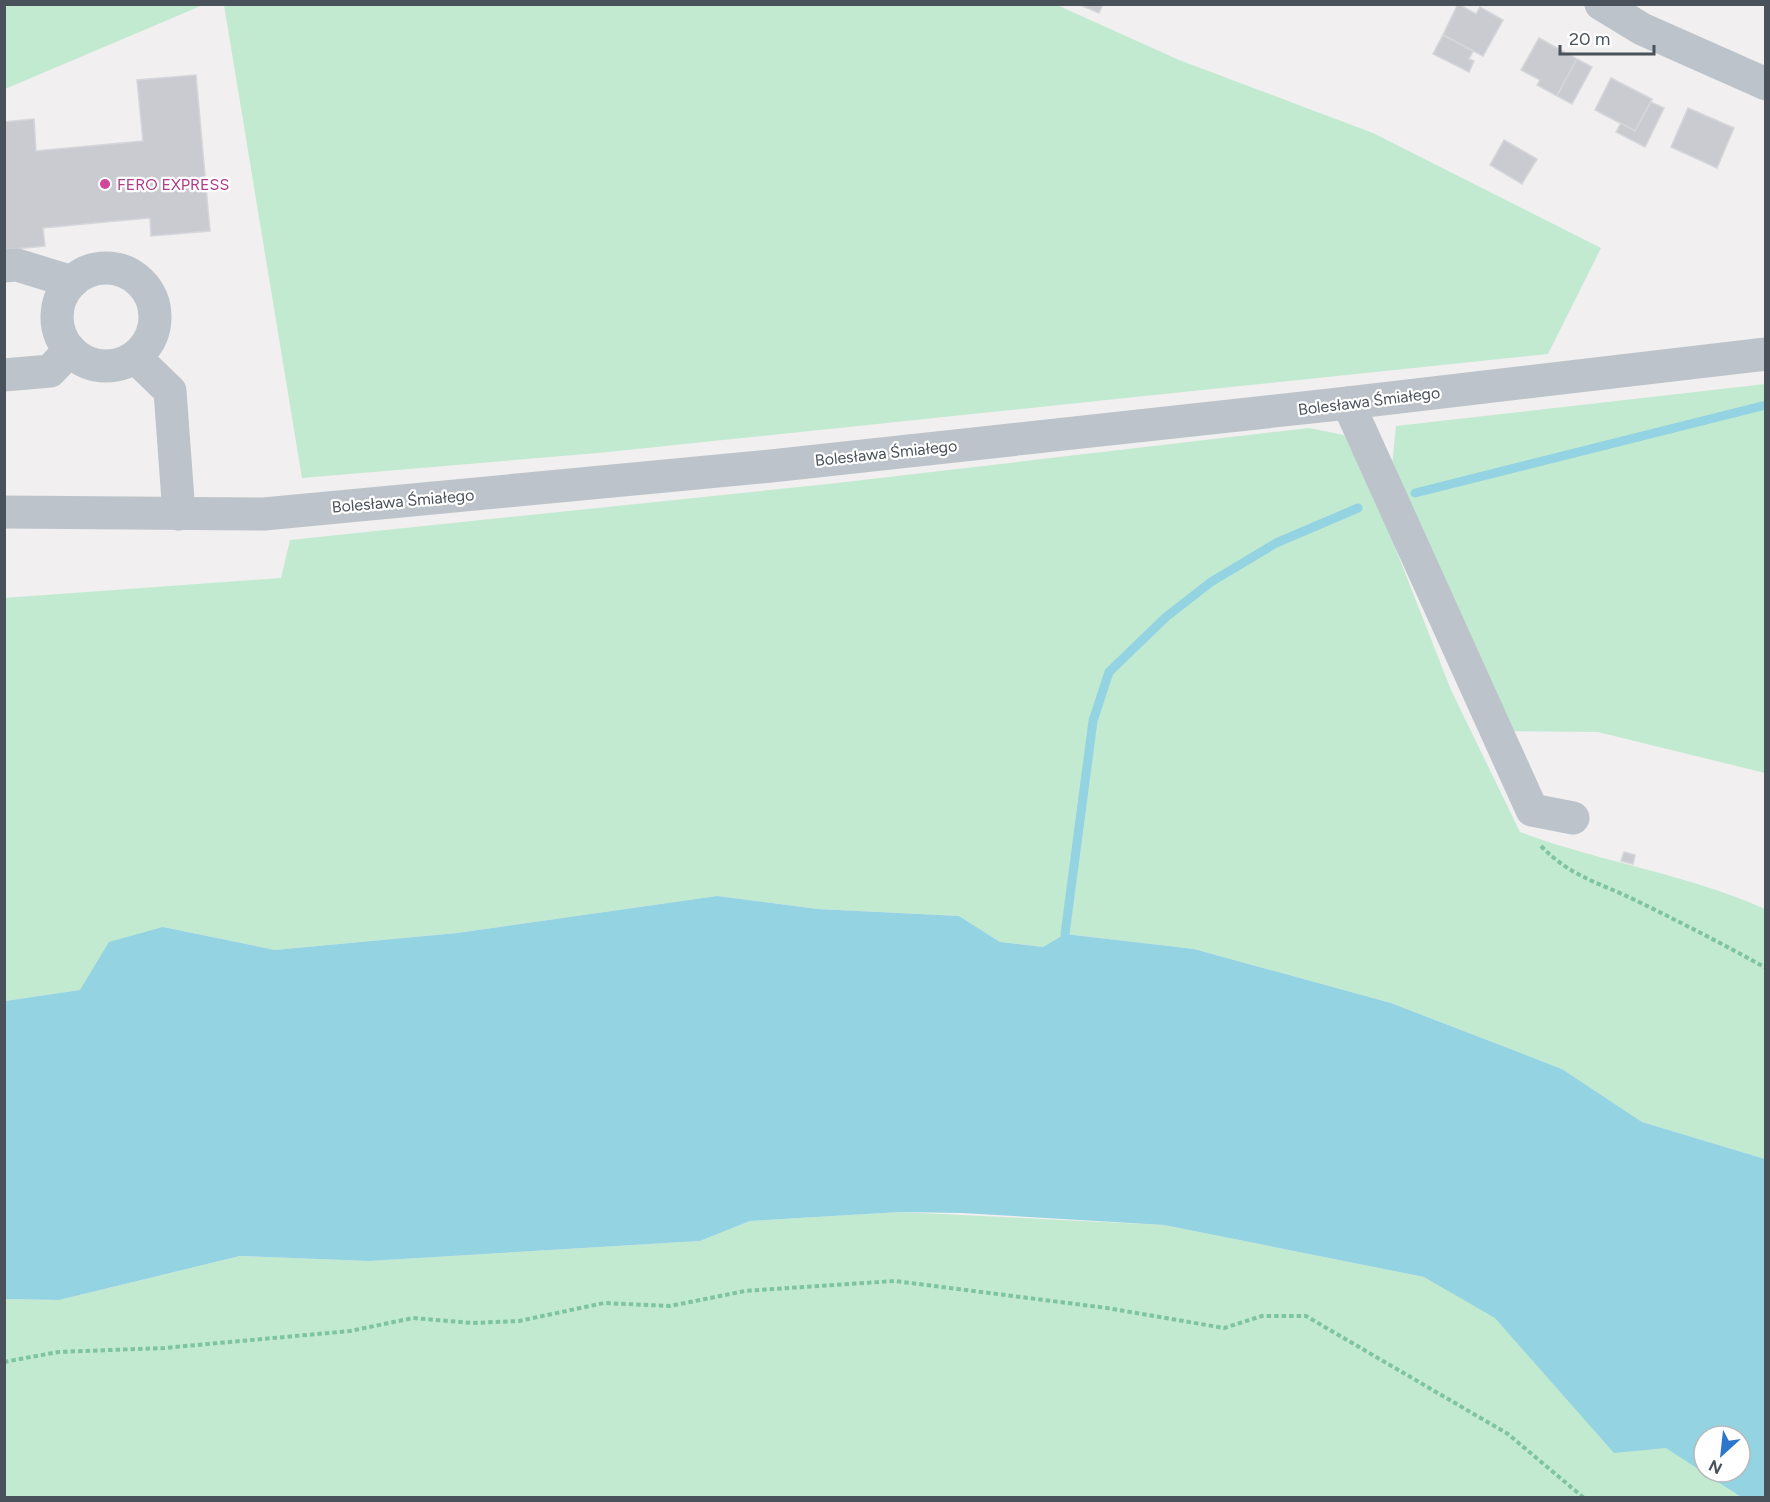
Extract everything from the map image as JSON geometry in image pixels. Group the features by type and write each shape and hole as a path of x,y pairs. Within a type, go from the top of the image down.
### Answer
{"street":[{"path":"1601,4 1641,29 1766,84"},
{"path":"4,266 17,265 72,282"},
{"path":"104,268 122,270 137,279 149,292 155,309 154,327 148,344 135,357 119,364 102,366 84,361 70,350 62,338 57,316 62,294 72,282 86,272 104,268"},
{"path":"4,375 50,371 70,350"},
{"name":"Bolesława Śmiałego","path":"4,512 264,514 771,466 1348,403 1766,354"},
{"path":"135,357 170,391 179,514"},
{"path":"1348,403 1532,810 1573,818"}],"path":[{"path":"1532,810 1541,847 1573,874 1627,896 1712,938 1766,968"},
{"path":"4,1362 58,1352 164,1348 350,1331 413,1318 472,1323 519,1321 604,1303 670,1306 745,1291 895,1281 1107,1308 1224,1328 1262,1316 1306,1316 1508,1434 1584,1497"}],"green space":[{"path":"5,4 203,4 203,5 5,89"},
{"path":"224,5 1057,5 1179,60 1373,133 1601,248 1548,354 598,453 302,478"},
{"path":"1765,384 1765,773 1598,732 1508,731 1392,466 1396,426"},
{"path":"1309,428 1344,435 1373,491 1451,690 1520,832 1581,852 1705,886 1765,909 1765,1159 1642,1122 1562,1069 1391,1003 1194,949 1065,934 1043,947 1000,942 959,916 818,909 717,896 457,933 275,950 163,927 80,990 5,1001 4,598 281,578 290,540 828,484"},
{"path":"900,1212 1164,1225 1424,1277 1521,1313 1577,1388 1692,1464 1692,1484 1721,1484 1741,1497 5,1498 5,1299 59,1300 240,1256 369,1261 700,1241 750,1221"}],"water":[{"path":"717,896 818,909 959,916 1000,942 1043,947 1065,934 1194,949 1391,1003 1562,1069 1642,1122 1765,1159 1765,1497 1741,1497 1721,1484 1752,1484 1752,1424 1692,1424 1692,1465 1666,1448 1614,1453 1495,1318 1424,1277 1164,1225 962,1213 900,1212 750,1221 700,1241 369,1261 240,1256 59,1300 5,1299 5,1001 80,990 109,942 163,927 275,950 457,933"}],"building":[{"path":"1078,4 1103,4 1099,13"},
{"path":"1458,4 1476,14 1480,7 1503,20 1483,56 1443,35"},
{"path":"1443,35 1473,51 1469,59 1474,61 1469,72 1433,54"},
{"path":"1539,38 1577,59 1557,96 1537,85 1540,80 1521,70"},
{"path":"1577,59 1592,67 1572,104 1557,96"},
{"name":"FERO EXPRESS","path":"196,75 210,231 151,236 150,218 105,222 43,228 45,246 4,250 4,122 34,119 36,151 143,141 137,80"},
{"path":"1611,78 1652,99 1635,131 1595,110"},
{"path":"1651,102 1664,108 1645,147 1616,132 1621,123 1635,131"},
{"path":"1688,108 1734,128 1717,168 1671,147"},
{"path":"1504,140 1537,159 1522,184 1490,165"},
{"path":"1624,852 1635,855 1633,864 1621,861"}],"waterway":[{"path":"1415,493 1766,405"},
{"path":"1065,934 1093,721 1109,672 1166,617 1211,582 1276,543 1358,508"}],"place":[{"name":"FERO EXPRESS","path":"105,184"}]}
